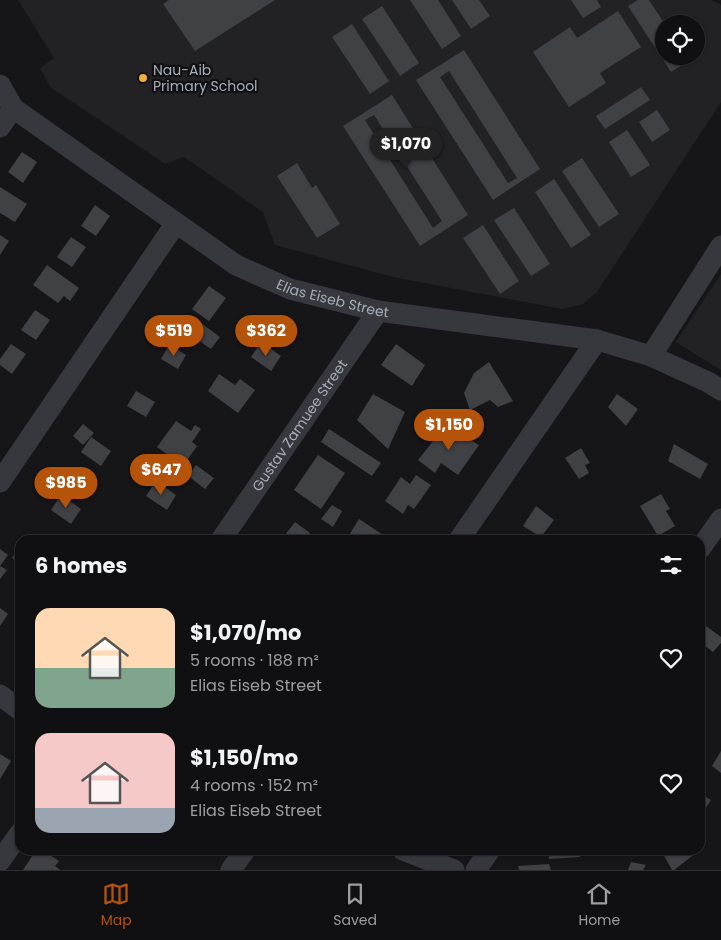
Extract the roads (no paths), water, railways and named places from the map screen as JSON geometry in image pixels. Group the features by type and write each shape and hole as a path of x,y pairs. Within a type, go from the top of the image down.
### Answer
{"street":[{"name":"Elias Eiseb Street","path":"0,86 13,108 176,223 236,265 290,289 378,311 597,340 651,356 708,382 721,390"},
{"path":"0,127 13,108"},
{"path":"0,482 176,223"},
{"path":"651,356 721,246"},
{"name":"Gustav Zamuee Street","path":"224,535 378,311"},
{"path":"462,535 597,340"},
{"path":"705,542 721,519"},
{"path":"0,695 15,706"},
{"path":"0,861 15,840"},
{"path":"231,870 242,855"},
{"path":"416,855 454,870"},
{"path":"476,870 486,855"}],"place":[{"name":"Nau-Aib Primary School","path":"143,78"}]}
